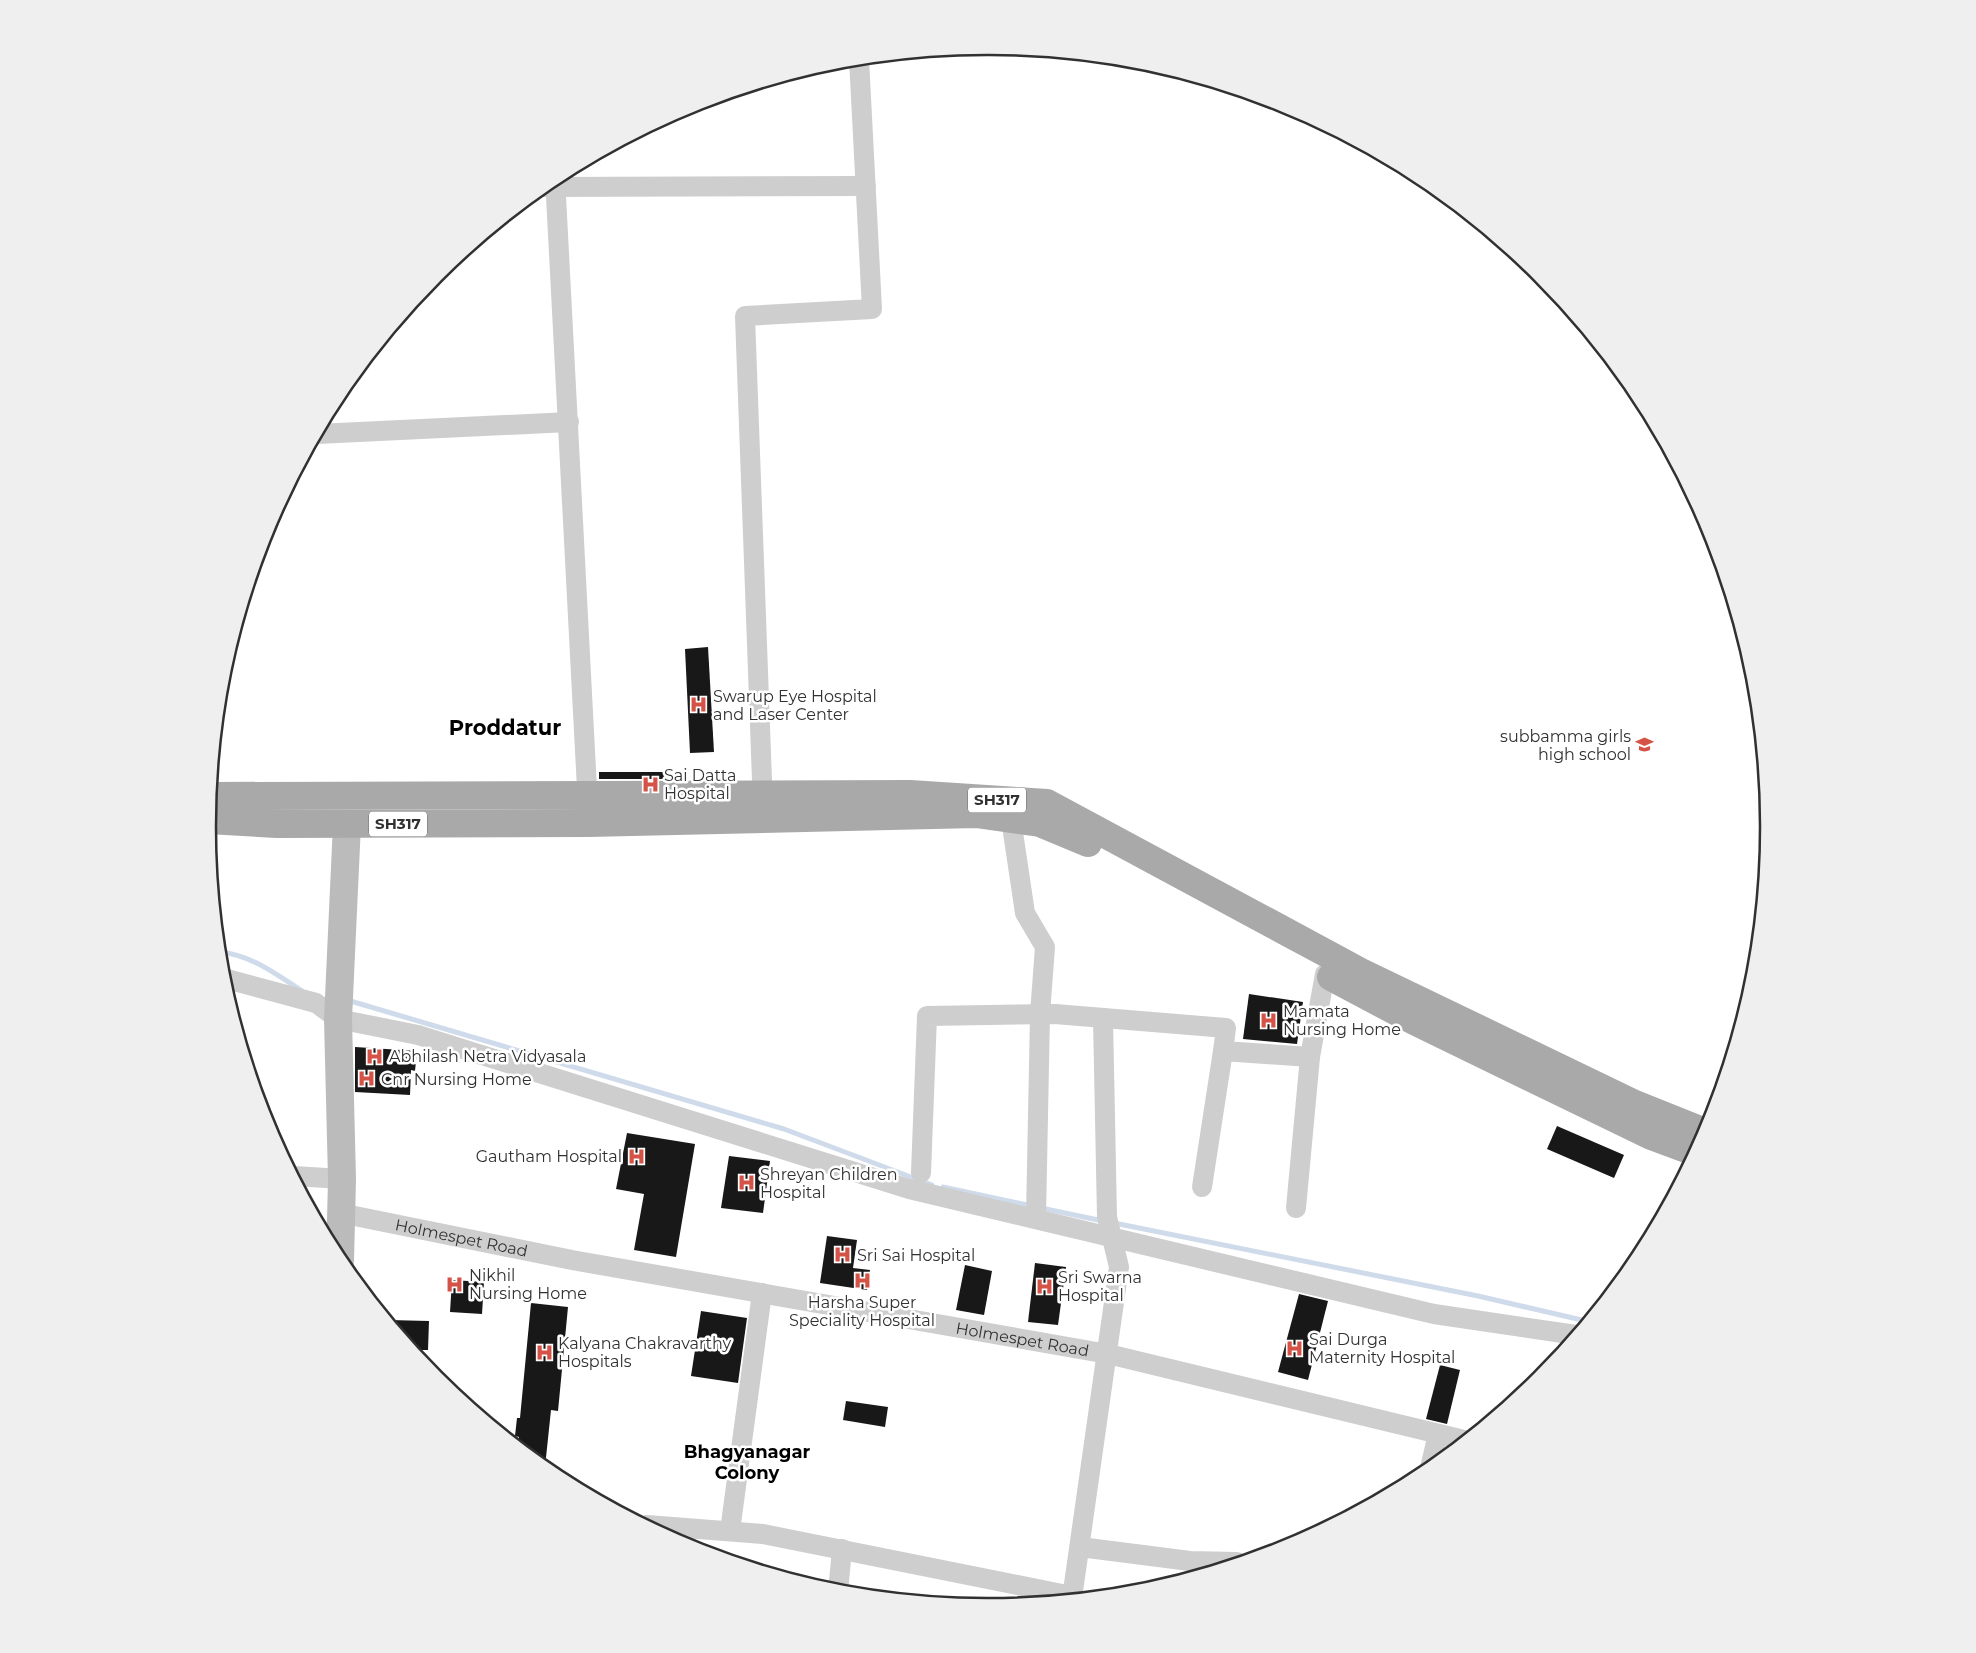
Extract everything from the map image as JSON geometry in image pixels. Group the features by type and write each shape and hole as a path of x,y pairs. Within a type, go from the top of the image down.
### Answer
{"main road":[{"name":"SH317","path":"217,796 587,794 763,806 976,814 1040,823 1114,854 1325,974 1414,1021 1651,1136 1688,1150"},
{"name":"SH317","path":"216,820 277,824 588,823 910,794 1047,803 1361,972 1635,1104 1698,1129"},
{"path":"340,1244 342,1179 338,1019 347,824"}],"street":[{"path":"763,806 746,316 872,309 859,66"},
{"path":"560,184 866,186"},
{"path":"551,190 568,422 588,823"},
{"path":"325,434 568,422"},
{"path":"1011,819 1025,913 1045,947 1040,1014 1036,1218"},
{"path":"1296,1208 1310,1057 1325,974"},
{"path":"232,980 316,1003 338,1019 418,1035 909,1189 1434,1314 1570,1333"},
{"path":"921,1173 927,1016 1040,1014 1226,1028 1202,1187"},
{"path":"1073,1593 1108,1354 1118,1267 1107,1217 1103,1018"},
{"path":"1223,1051 1310,1057"},
{"path":"301,1176 342,1179"},
{"name":"Holmespet Road","path":"340,1213 572,1260 1108,1354 1458,1439"},
{"path":"730,1531 762,1293"},
{"path":"1433,1457 1438,1434"},
{"path":"665,1526 764,1534 1058,1594"},
{"path":"1080,1547 1190,1561 1221,1562"},
{"path":"839,1583 842,1549"}],"building":[{"path":"708,647 714,752 690,753 685,649"},
{"path":"599,772 685,772 685,779 599,779"},
{"path":"1249,994 1303,1002 1297,1044 1243,1039"},
{"path":"355,1047 417,1051 415,1071 411,1070 410,1095 355,1092"},
{"path":"1557,1126 1624,1155 1614,1178 1547,1149"},
{"path":"627,1133 695,1144 676,1257 634,1250 644,1194 616,1189"},
{"path":"729,1156 770,1161 763,1213 721,1208"},
{"path":"827,1236 857,1240 853,1268 870,1270 867,1290 820,1283"},
{"path":"1035,1263 1066,1267 1058,1325 1028,1322"},
{"path":"965,1265 992,1271 984,1315 956,1310"},
{"path":"452,1280 484,1282 482,1314 450,1312"},
{"path":"1299,1294 1328,1301 1308,1380 1278,1372"},
{"path":"531,1303 568,1307 558,1411 551,1410 546,1459 519,1439 519,1437 515,1436 517,1418 520,1418"},
{"path":"701,1311 747,1318 738,1383 691,1376"},
{"path":"396,1320 429,1321 428,1350 422,1350"},
{"path":"1440,1365 1460,1370 1447,1424 1426,1419"},
{"path":"846,1401 888,1407 885,1427 843,1420"}],"waterway":[{"path":"227,953 253,961 302,991"},
{"path":"347,1000 784,1129 932,1185"},
{"path":"943,1187 1032,1206"},
{"path":"1041,1208 1103,1221"},
{"path":"1114,1223 1478,1296 1581,1320"}],"place":[{"name":"Swarup Eye Hospital and Laser Center","path":"699,705"},
{"name":"subbamma girls high school","path":"1645,745"},
{"name":"Sai Datta Hospital","path":"650,784"},
{"name":"Mamata Nursing Home","path":"1269,1020"},
{"name":"Abhilash Netra Vidyasala","path":"375,1056"},
{"name":"Cnr Nursing Home","path":"367,1079"},
{"name":"Gautham Hospital","path":"636,1156"},
{"name":"Shreyan Children Hospital","path":"746,1183"},
{"name":"Sri Sai Hospital","path":"843,1255"},
{"name":"Harsha Super Speciality Hospital","path":"862,1280"},
{"name":"Nikhil Nursing Home","path":"455,1284"},
{"name":"Sri Swarna Hospital","path":"1044,1286"},
{"name":"Sai Durga Maternity Hospital","path":"1295,1348"},
{"name":"Kalyana Chakravarthy Hospitals","path":"544,1352"}],"district":[{"name":"Proddatur","path":"505,728"},
{"name":"Bhagyanagar Colony","path":"747,1462"}]}
